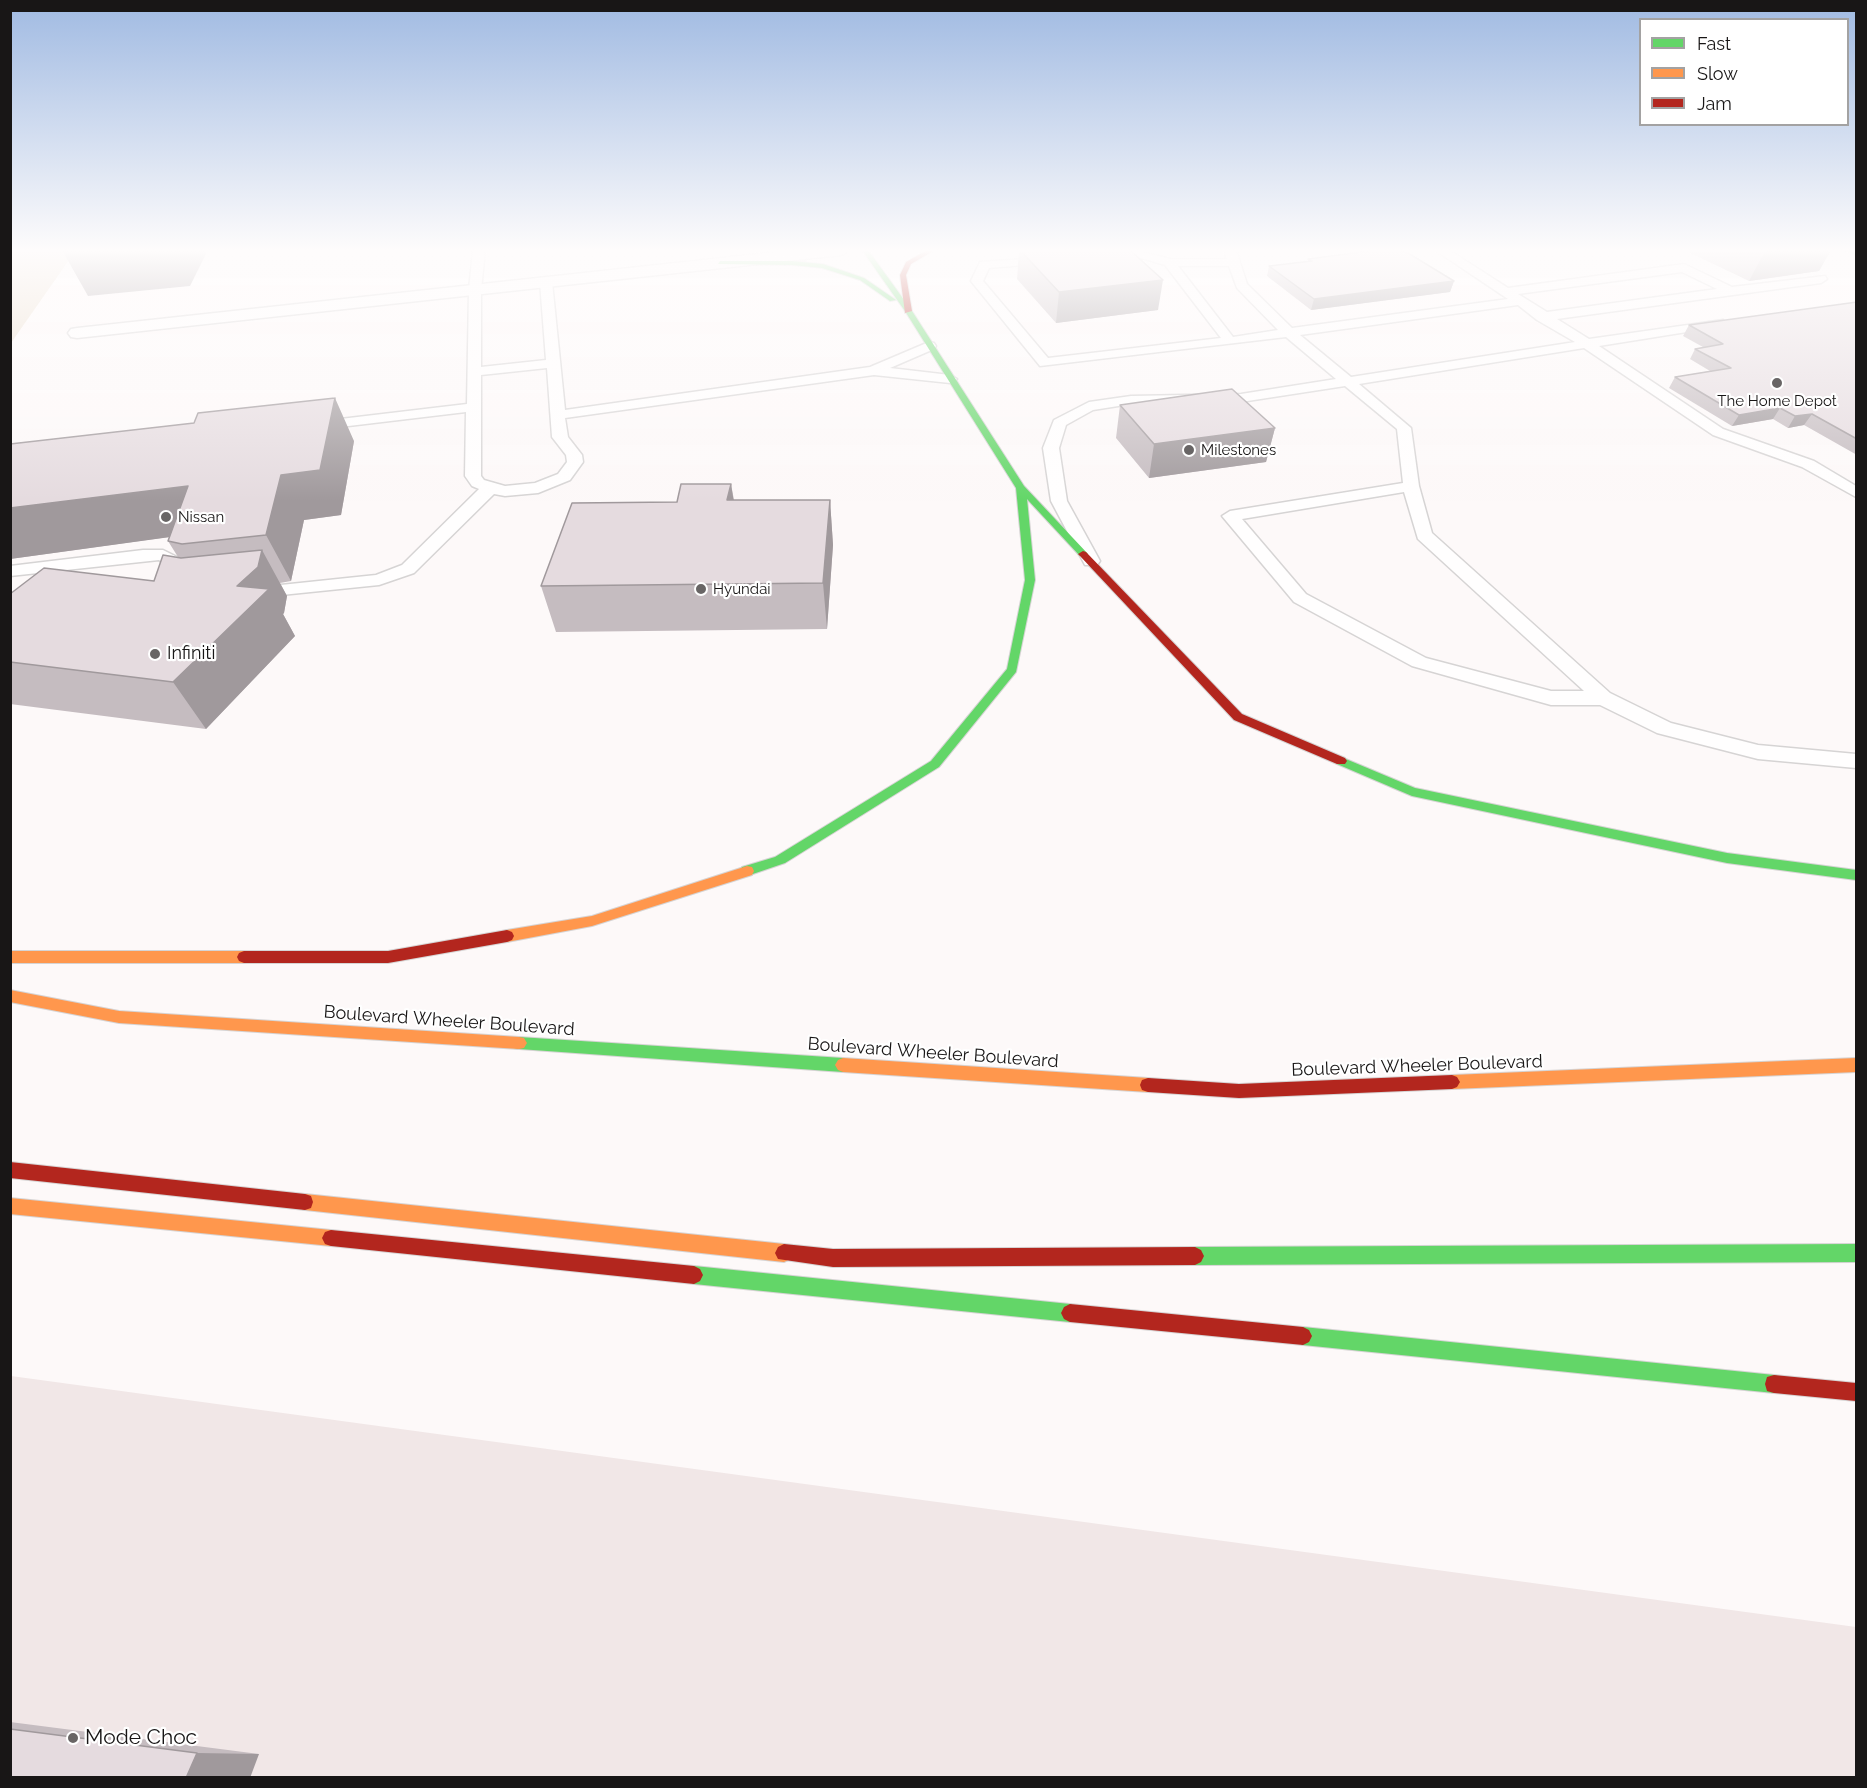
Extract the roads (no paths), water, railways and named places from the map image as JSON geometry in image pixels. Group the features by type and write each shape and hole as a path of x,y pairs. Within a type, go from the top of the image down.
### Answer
{"main road":[{"path":"921,333 1021,488 1238,717 1412,792 1727,858 1857,875"},
{"path":"10,957 388,957 592,921 780,860 935,764 1012,670 1030,580 1021,488"},
{"name":"Boulevard Wheeler Boulevard","path":"10,996 119,1017 1239,1091 1857,1065"},
{"path":"10,1170 833,1258 1857,1253"},
{"path":"10,1206 1857,1392"}],"lane":[{"path":"474,333 473,476 478,483 505,491 538,488 552,483 572,469 575,462 574,455 560,436 550,333"},
{"path":"1020,333 1045,363 1280,333"},
{"path":"1224,333 1230,341"},
{"path":"1291,333 1404,428 1411,486 1424,535 1603,698 1664,728 1747,749 1857,761"},
{"path":"1570,333 1718,432 1808,464 1857,492"},
{"path":"1093,564 1059,501 1051,448 1059,423 1089,406 1131,400 1241,398 1650,333"},
{"path":"873,371 929,346"},
{"path":"474,372 553,363"},
{"path":"557,415 873,371 950,380"},
{"path":"300,428 474,407"},
{"path":"1411,486 1230,516 1300,598 1419,662 1551,698 1603,698"},
{"path":"234,595 379,580 408,569 489,488"},
{"path":"10,571 143,555 163,555 171,561 175,582 186,593"}],"place":[{"name":"The Home Depot","path":"1777,383"},
{"name":"Milestones","path":"1189,450"},
{"name":"Nissan","path":"166,517"},
{"name":"Hyundai","path":"701,589"},
{"name":"Infiniti","path":"155,654"},
{"name":"Mode Choc","path":"73,1738"}]}
